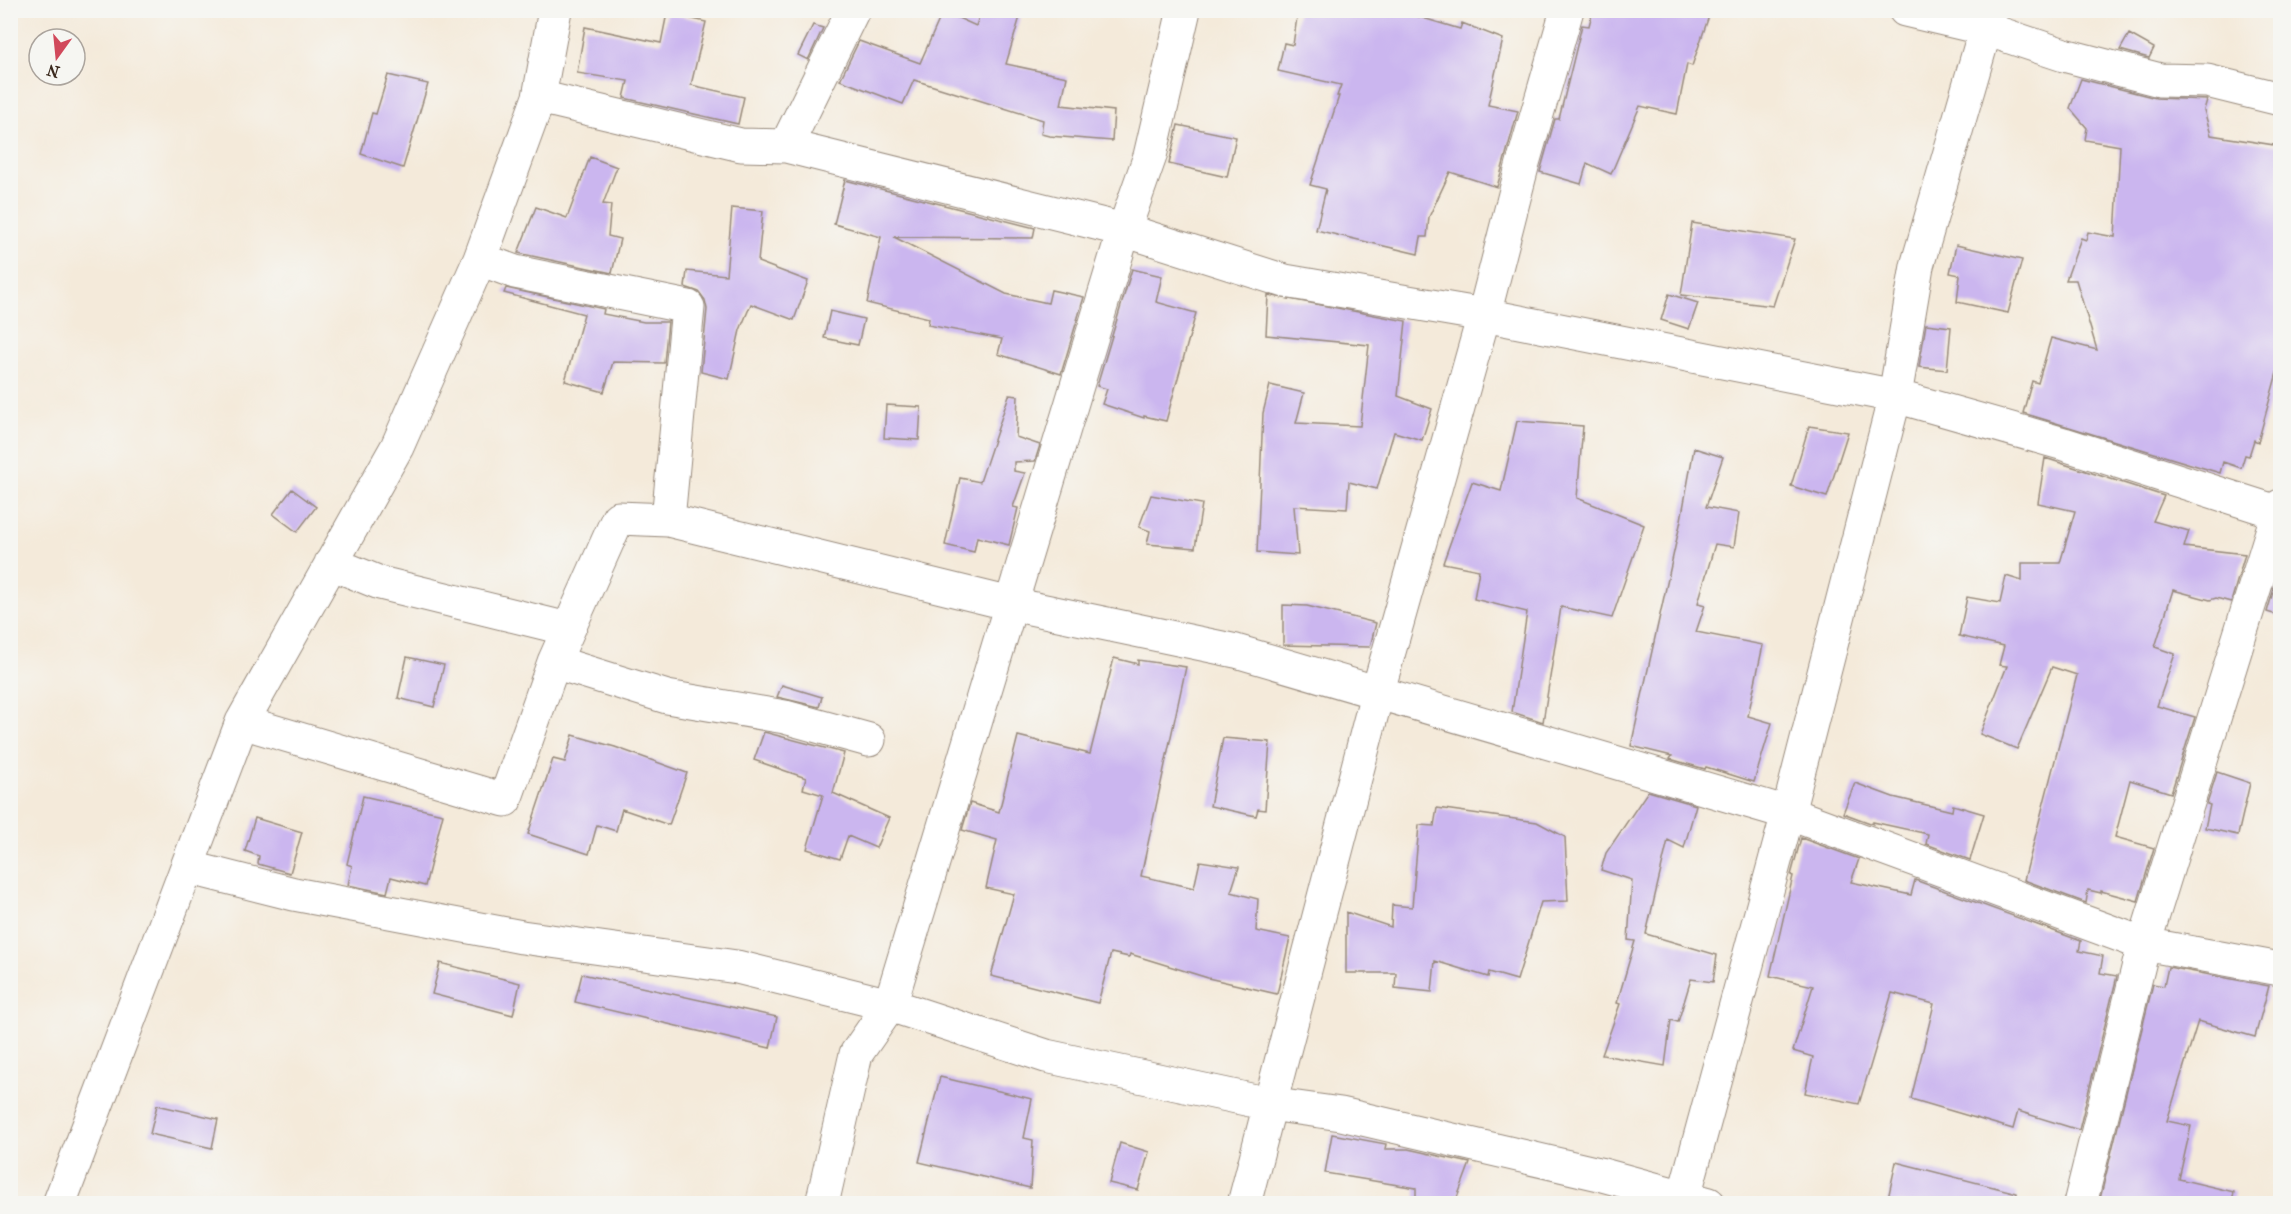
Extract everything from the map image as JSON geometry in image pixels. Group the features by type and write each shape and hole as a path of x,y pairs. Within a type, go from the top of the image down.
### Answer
{"street":[{"path":"58,1203 242,722 397,447 480,259 539,97 555,10"},
{"path":"786,146 853,10"},
{"path":"822,1203 856,1054 890,1005 1124,230 1150,156 1184,10"},
{"path":"1244,1203 1377,694 1567,10"},
{"path":"1905,10 1989,20 2064,55 2160,80 2207,81 2280,99"},
{"path":"187,867 294,894 522,937 737,967 890,1005 1046,1056 1269,1104 1341,1114 1599,1173 1692,1201 1895,396 1917,266 1989,20"},
{"path":"539,97 741,146 786,146 1124,230 1285,281 1484,315 1895,396 2064,444 2280,510 2144,944 2080,1203"},
{"path":"480,259 514,272 688,307 668,520"},
{"path":"242,722 505,800 554,662 618,518 668,520 1011,604 1236,651 1788,813 2144,944 2280,969"},
{"path":"331,563 380,583 568,629"},
{"path":"554,662 667,697 785,717 869,740"}],"building":[{"path":"981,10 1022,10 1006,64 1067,77 1061,105 1114,111 1112,141 1041,134 1043,120 914,80 903,104 840,80 859,41 920,63 943,11 976,26"},
{"path":"1298,10 1396,10 1460,29 1462,23 1503,39 1488,105 1518,111 1497,187 1450,172 1429,217 1427,237 1421,237 1418,254 1316,230 1326,189 1310,185 1341,85 1278,71 1284,43 1293,45"},
{"path":"1593,10 1711,10 1692,66 1687,64 1677,114 1640,106 1611,174 1587,163 1581,184 1540,172 1555,119 1559,119 1582,25 1589,26"},
{"path":"667,13 706,22 691,85 744,97 738,124 624,98 628,81 577,73 585,27 661,43"},
{"path":"813,25 823,28 808,60 798,55"},
{"path":"2129,34 2154,48 2149,58 2120,50"},
{"path":"388,75 428,84 403,168 361,154 372,113 376,114"},
{"path":"2081,79 2156,98 2207,100 2204,110 2211,135 2280,146 2280,362 2258,442 2254,440 2249,456 2245,455 2241,468 2223,462 2220,473 2023,413 2032,381 2038,383 2051,338 2097,350 2076,280 2066,280 2081,238 2086,240 2088,232 2115,237 2120,146 2085,140 2087,128 2070,108"},
{"path":"1178,125 1236,137 1227,177 1169,164"},
{"path":"590,157 617,167 603,204 611,205 608,236 620,239 612,273 518,253 536,207 567,218"},
{"path":"845,180 1035,228 1033,238 894,237 1006,294 1048,303 1051,290 1084,297 1061,374 998,354 1002,339 928,325 929,318 867,303 881,237 834,224"},
{"path":"732,208 763,211 758,262 808,281 794,320 751,304 740,330 729,379 701,372 707,309 705,300 699,292 685,287 687,271 726,275"},
{"path":"1692,223 1795,239 1773,306 1681,295"},
{"path":"1956,245 2022,260 2008,313 1957,302 1960,275 1950,273"},
{"path":"1132,269 1162,276 1156,302 1196,313 1166,421 1144,416 1144,418 1102,404 1107,389 1097,386"},
{"path":"506,288 604,309 603,314 644,322 668,322 664,363 613,362 604,392 565,381 584,314 504,293"},
{"path":"1669,294 1698,303 1689,329 1661,320"},
{"path":"1268,295 1406,321 1398,396 1432,409 1422,440 1394,432 1377,489 1349,482 1347,509 1294,506 1298,555 1257,552 1263,413 1270,385 1304,393 1296,423 1360,426 1369,345 1266,335"},
{"path":"830,311 864,319 858,345 824,338"},
{"path":"1926,324 1951,327 1947,370 1919,367"},
{"path":"1009,395 1018,396 1016,437 1040,445 1035,461 1014,462 1014,471 1025,473 1013,507 1018,508 1009,545 977,537 974,552 945,545 960,478 980,482"},
{"path":"886,405 921,407 919,440 884,438"},
{"path":"1517,421 1583,426 1577,498 1644,525 1612,618 1561,607 1543,722 1512,712 1527,612 1474,599 1479,570 1443,563 1472,482 1501,491"},
{"path":"1809,426 1848,432 1827,497 1791,486"},
{"path":"1694,448 1723,457 1706,507 1739,513 1734,547 1715,544 1698,603 1705,605 1696,632 1763,645 1748,716 1772,723 1754,782 1670,759 1672,756 1631,746 1681,520"},
{"path":"2045,458 2164,496 2153,521 2189,531 2184,547 2245,554 2231,602 2216,598 2210,600 2173,590 2155,647 2175,654 2157,706 2195,717 2171,793 2130,780 2115,837 2154,848 2138,901 2101,891 2101,893 2088,890 2086,903 2024,880 2077,675 2052,667 2017,749 1980,734 2007,666 1999,665 2004,646 1959,636 1967,597 2000,603 2006,576 2022,581 2022,563 2060,563 2075,511 2038,503"},
{"path":"292,489 316,507 297,532 273,514"},
{"path":"1151,495 1202,504 1195,548 1147,544 1150,531 1139,527"},
{"path":"2278,575 2280,575 2280,616 2267,612"},
{"path":"1283,605 1307,606 1376,623 1370,647 1283,645"},
{"path":"407,657 444,665 434,707 398,698"},
{"path":"1114,658 1138,664 1138,660 1186,667 1141,876 1194,888 1200,861 1239,867 1231,892 1258,899 1256,931 1290,938 1277,994 1208,978 1130,954 1129,957 1111,953 1098,1003 991,976 1014,894 986,888 997,840 962,830 970,803 999,812 1018,736 1090,754"},
{"path":"782,685 822,697 819,707 777,697"},
{"path":"764,732 844,753 833,793 889,818 876,848 848,836 840,859 807,849 823,795 803,789 806,778 754,760"},
{"path":"573,735 615,747 687,773 669,825 622,809 616,831 597,825 589,854 528,834 553,759 565,762"},
{"path":"1223,738 1270,742 1265,810 1258,809 1256,816 1210,806"},
{"path":"2217,772 2250,783 2238,835 2205,828 2210,805 2207,804"},
{"path":"1855,783 1893,797 1952,811 1953,805 1984,814 1970,860 1926,844 1928,834 1873,822 1873,824 1843,813"},
{"path":"1648,791 1696,805 1684,848 1668,840 1646,934 1717,955 1713,982 1691,979 1678,1022 1671,1020 1665,1066 1602,1055 1620,1004 1617,1003 1635,941 1628,940 1632,880 1601,870 1606,853"},
{"path":"363,796 443,814 425,886 391,877 387,893 348,885 352,866 347,864"},
{"path":"1437,808 1537,822 1565,837 1568,901 1541,902 1517,980 1489,972 1488,977 1435,961 1432,992 1395,988 1396,973 1346,973 1346,912 1391,927 1392,905 1412,907 1419,825 1434,826"},
{"path":"255,818 302,832 290,873 258,864 259,856 245,851"},
{"path":"1801,838 1859,859 1851,882 1911,895 1915,880 2081,941 2079,951 2103,956 2100,973 2117,976 2079,1130 2018,1111 2013,1129 1911,1099 1934,1004 1892,993 1859,1104 1805,1093 1813,1057 1793,1051 1813,986 1770,976"},
{"path":"440,963 520,983 513,1015 432,994"},
{"path":"2168,967 2269,986 2255,1037 2198,1021 2167,1121 2191,1126 2179,1179 2234,1192 2232,1203 2099,1203 2153,984 2164,986"},
{"path":"582,974 777,1017 770,1048 575,1002"},
{"path":"940,1077 1032,1099 1024,1138 1033,1140 1030,1188 919,1162"},
{"path":"157,1105 218,1119 212,1148 150,1134"},
{"path":"1332,1134 1386,1144 1385,1149 1408,1149 1470,1163 1455,1203 1416,1203 1416,1188 1325,1173"},
{"path":"1120,1143 1149,1152 1138,1190 1109,1183"},
{"path":"1896,1162 2017,1193 2016,1203 1887,1203"}]}
